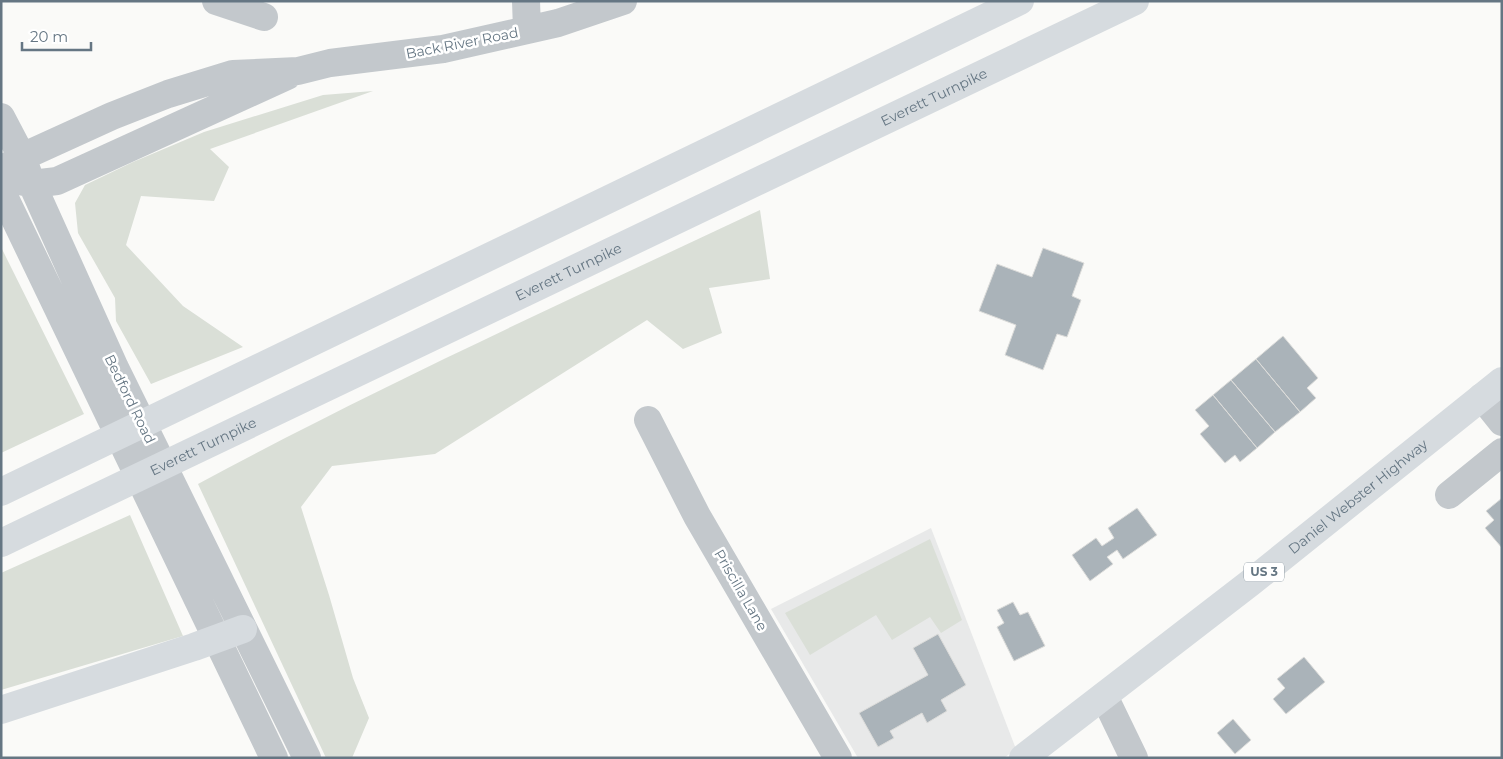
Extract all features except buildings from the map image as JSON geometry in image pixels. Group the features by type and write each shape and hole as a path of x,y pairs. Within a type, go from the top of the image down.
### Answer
{"main road":[{"path":"1,492 1020,1"},
{"name":"Everett Turnpike","path":"1,543 1135,1"},
{"name":"Daniel Webster Highway","path":"1023,758 1250,583 1492,389"},
{"path":"1,710 243,629"}],"street":[{"path":"216,1 264,17"},
{"path":"526,1 527,30"},
{"name":"Back River Road","path":"1,177 32,184 57,181 298,71 330,63 443,49 584,15 623,1"},
{"name":"Back River Road","path":"12,164 112,116 168,94 233,74 298,71"},
{"name":"Bedford Road","path":"1,118 12,164 32,184 104,373"},
{"name":"Bedford Road","path":"1,190 104,373 177,525 217,638 274,758"},
{"path":"1492,389 1502,422"},
{"name":"Priscilla Lane","path":"648,420 697,516 838,758"},
{"path":"1449,495 1502,452"},
{"name":"Bedford Road","path":"177,525 243,629 307,758"},
{"path":"1104,696 1134,758"}],"shaded area":[{"path":"373,91 210,149 229,167 214,201 141,196 126,245 183,306 243,347 151,384 116,321 115,298 78,233 75,203 85,185 204,132 323,95"},
{"path":"760,210 770,279 709,288 722,333 683,349 647,320 435,454 332,466 301,507 353,678 369,718 352,758 326,758 198,484 406,377"},
{"path":"1,247 84,414 1,453"},
{"path":"130,515 183,636 1,690 1,573"},
{"path":"931,528 1016,749 1004,758 858,758 771,609"},
{"path":"930,539 962,620 941,633 930,617 892,640 876,615 810,655 785,613"}]}
